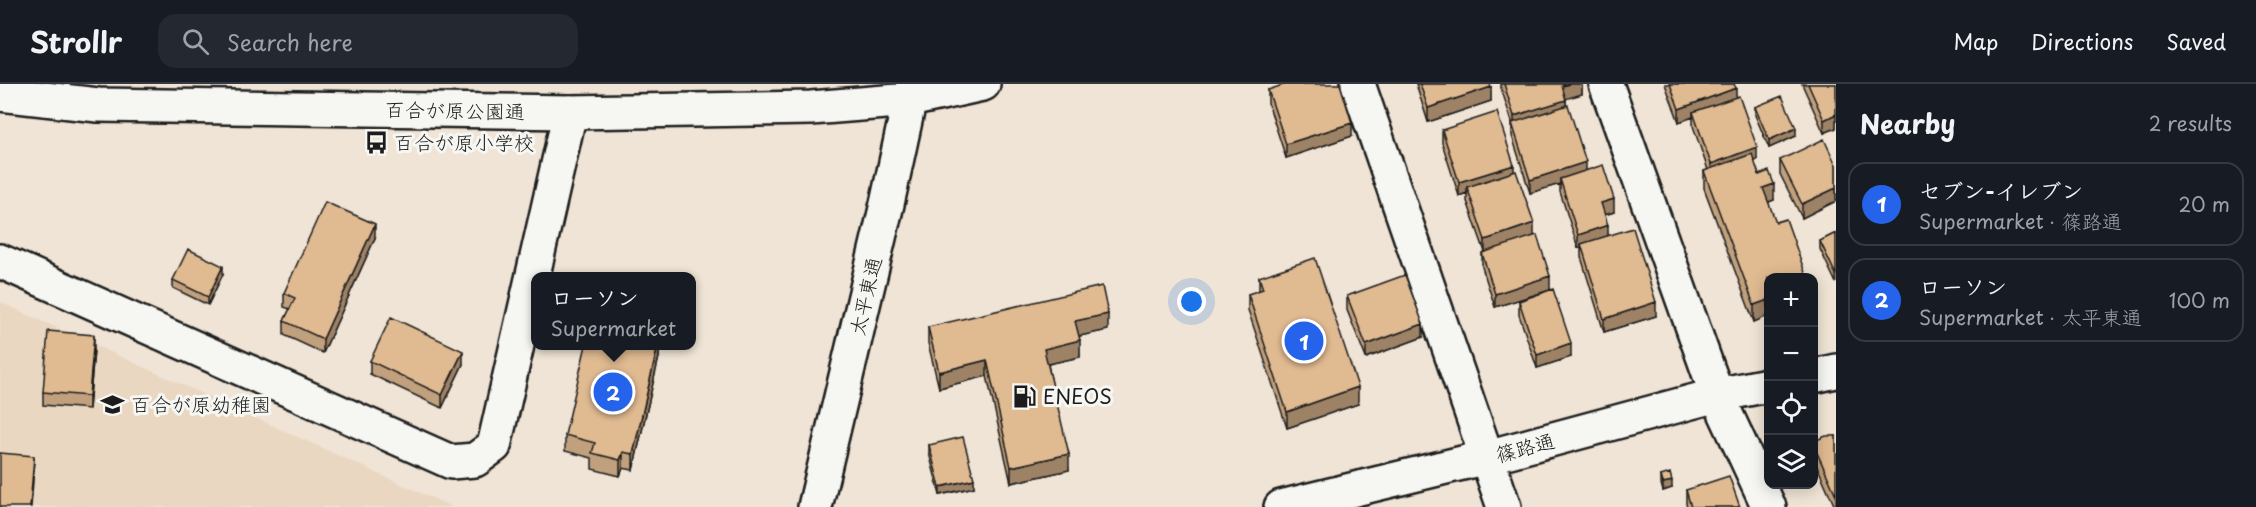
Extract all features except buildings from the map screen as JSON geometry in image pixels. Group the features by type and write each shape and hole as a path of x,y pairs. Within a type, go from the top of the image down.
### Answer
{"street":[{"name":"百合が原公園通","path":"0,94 99,94 570,112 811,108 912,92 983,84"},
{"path":"1358,84 1504,507"},
{"path":"1606,84 1717,395 1769,507"},
{"name":"太平東通","path":"815,507 912,92"},
{"path":"534,272 570,112"},
{"path":"0,261 451,462 475,460 494,446 531,283"},
{"path":"1818,375 1836,372"},
{"name":"篠路通","path":"1281,507 1487,457 1717,395 1764,386"}],"shaded area":[{"name":"百合が原幼稚園","path":"0,302 452,507 0,507"}],"place":[{"name":"百合が原小学校","path":"376,142"},
{"name":"セブン-イレブン","path":"1304,341"},
{"name":"ローソン","path":"613,392"},
{"name":"ENEOS","path":"1025,396"},
{"name":"百合が原幼稚園","path":"113,404"}]}
